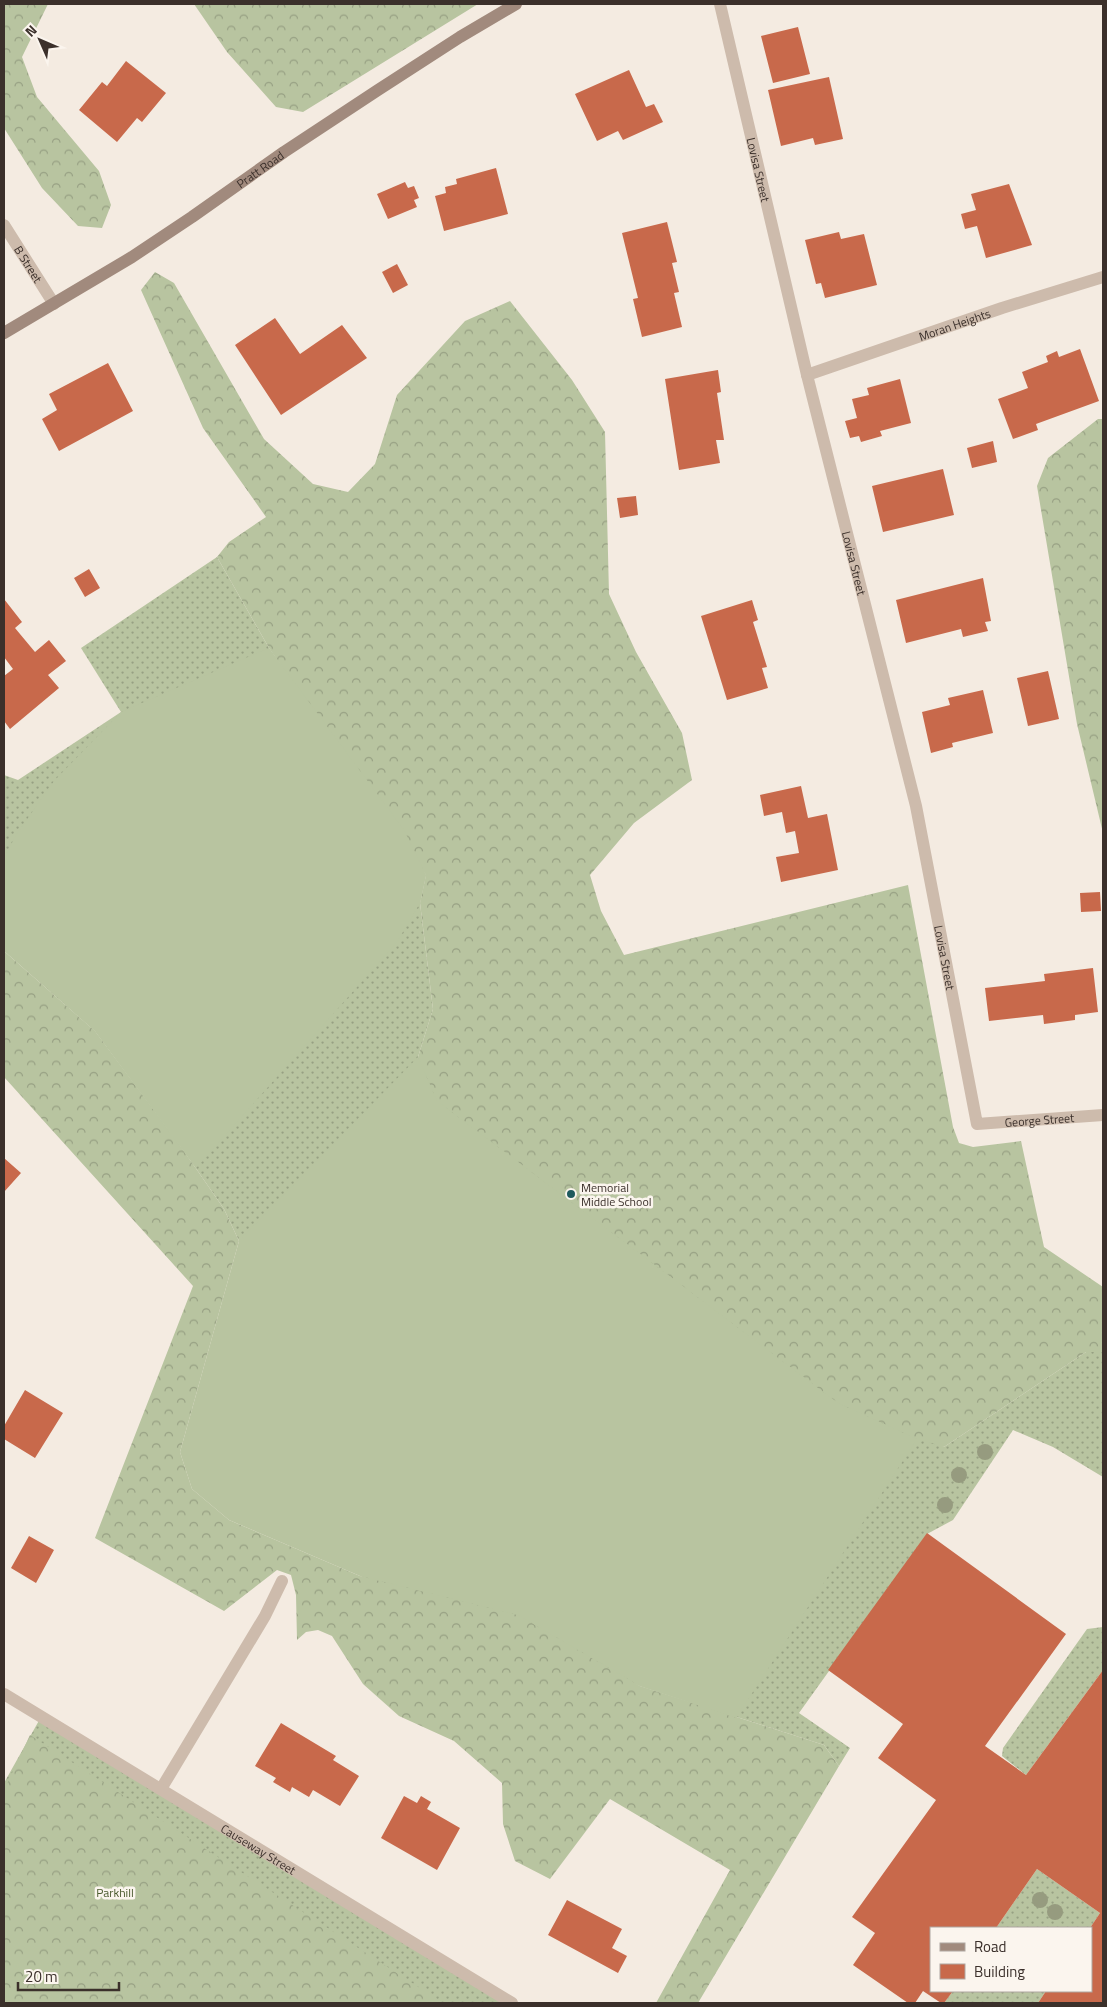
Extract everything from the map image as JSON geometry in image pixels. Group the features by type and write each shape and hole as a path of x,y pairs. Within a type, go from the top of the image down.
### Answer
{"street":[{"name":"Pratt Road","path":"4,333 132,257 192,218 284,152 378,90 460,37 516,4"},
{"name":"Lovisa Street","path":"720,4 807,375 916,806 977,1124"},
{"name":"B Street","path":"4,224 54,304"},
{"name":"Moran Heights","path":"807,375 1002,308 1103,277"},
{"name":"George Street","path":"977,1124 1103,1115"},
{"path":"161,1790 265,1616 282,1580"},
{"name":"Causeway Street","path":"4,1694 512,2003"}],"green space":[{"path":"4,4 48,4 22,57 37,97 99,171 111,205 102,228 78,226 42,188 4,128"},
{"path":"194,4 478,4 303,112 276,107 227,52"},
{"path":"155,272 174,283 264,439 313,484 348,492 375,464 397,395 465,321 510,301 572,380 605,432 609,594 636,652 682,733 692,780 634,823 590,875 601,911 624,955 908,885 953,1127 959,1143 973,1147 1021,1141 1044,1247 1103,1287 1103,1352 1086,1352 944,1447 917,1439 838,1403 437,1101 418,1057 433,1009 420,903 426,875 269,648 217,557 229,542 266,517 203,428 141,290"},
{"path":"1098,419 1103,419 1103,833 1077,724 1037,486 1048,458"},
{"path":"217,557 269,648 426,875 420,903 433,1009 418,1057 944,1447 1086,1352 1103,1352 1103,1477 1053,1447 1013,1430 953,1520 927,1534 799,1713 850,1748 839,1766 824,1745 640,1686 360,1576 239,1241 224,1209 177,1141 95,1031 4,951 4,775 18,780 121,712 81,648"},
{"path":"269,648 404,830 426,875 420,903 397,942 196,1168 95,1031 5,951 4,858 16,835 54,781 121,712"},
{"path":"4,951 95,1031 177,1141 224,1209 239,1241 180,1452 192,1489 229,1520 360,1576 518,1615 640,1686 824,1745 839,1766 698,2003 656,2003 730,1870 610,1799 550,1879 515,1861 503,1824 502,1783 454,1741 399,1716 363,1684 332,1636 318,1630 306,1632 297,1640 296,1595 291,1575 277,1570 224,1611 95,1538 193,1286 4,1077"},
{"path":"418,1057 437,1101 838,1403 917,1439 736,1718 640,1686 518,1615 360,1576 229,1520 192,1489 180,1452 239,1241"},
{"path":"1103,1627 1103,1670 1026,1775 1002,1756 1003,1748 1087,1629"},
{"name":"Parkhill","path":"41,1717 505,2003 4,2003 4,1783"},
{"name":"Parkhill","path":"30,1735 443,2003 4,2003 4,1790"},
{"path":"1037,1869 1100,1913 1091,1927 997,1927"},
{"path":"952,1992 1045,1992 1038,2003 944,2003"}],"building":[{"path":"798,27 810,74 773,83 761,36"},
{"path":"126,61 166,93 142,122 137,118 117,142 79,110 102,82 107,86"},
{"path":"629,70 646,107 654,104 663,122 623,140 618,131 597,141 575,94"},
{"path":"829,77 843,139 815,145 813,138 781,146 768,90"},
{"path":"496,168 508,214 444,231 435,196 446,193 445,187 457,184 456,179"},
{"path":"405,182 408,188 414,186 419,198 414,200 417,207 388,219 377,194"},
{"path":"1009,184 1032,245 986,258 977,226 965,229 961,214 976,210 971,194"},
{"path":"667,222 677,262 672,263 679,292 674,293 682,327 642,337 633,299 638,298 622,233"},
{"path":"839,232 841,239 864,234 877,285 825,298 821,283 816,284 805,240"},
{"path":"397,264 408,285 393,293 382,272"},
{"path":"275,318 300,354 342,325 367,358 281,415 235,345"},
{"path":"1080,349 1099,401 1036,424 1038,430 1013,439 998,399 1028,388 1022,372 1048,362 1046,356 1057,351 1059,357"},
{"path":"108,363 133,411 59,451 42,419 57,410 49,394"},
{"path":"718,370 721,392 717,393 724,440 716,440 720,463 679,470 665,379"},
{"path":"900,379 911,423 880,431 882,436 861,442 859,436 850,438 845,421 857,418 852,399 869,395 867,388"},
{"path":"993,441 997,462 972,468 967,448"},
{"path":"943,469 954,515 883,532 872,486"},
{"path":"636,496 638,515 620,518 617,498"},
{"path":"89,569 100,588 85,597 74,578"},
{"path":"983,578 991,621 985,622 988,631 963,637 961,629 906,643 896,600"},
{"path":"4,599 22,622 15,628 35,652 49,640 66,661 48,675 59,688 10,729 4,721 4,676 13,669 4,657"},
{"path":"752,600 758,620 753,622 767,667 762,668 768,688 727,700 701,616"},
{"path":"1048,671 1059,719 1028,726 1017,678"},
{"path":"983,690 993,733 952,743 953,747 931,753 922,712 950,705 948,698"},
{"path":"801,786 808,818 827,814 838,870 781,882 776,857 799,853 795,831 786,833 782,812 764,816 760,795"},
{"path":"1100,892 1101,911 1081,912 1080,893"},
{"path":"1093,968 1098,1012 1075,1015 1075,1020 1044,1024 1043,1015 989,1021 985,988 1045,981 1044,974"},
{"path":"4,1158 21,1173 4,1192"},
{"path":"25,1390 63,1413 35,1458 4,1439 4,1426"},
{"path":"927,1533 1066,1634 985,1746 1026,1775 1103,1670 1103,2003 1038,2003 1045,1992 1092,1992 1091,1927 1100,1913 1037,1869 997,1927 930,1927 930,1992 952,1992 944,2003 923,1991 915,2003 908,2003 853,1965 875,1933 852,1917 936,1800 878,1758 903,1724 828,1670"},
{"path":"29,1536 54,1550 36,1583 11,1568"},
{"path":"281,1723 336,1756 333,1760 359,1776 340,1806 313,1790 309,1797 292,1787 290,1792 273,1782 276,1778 255,1766"},
{"path":"404,1796 417,1803 421,1796 431,1802 427,1809 460,1828 437,1870 381,1838"},
{"path":"567,1900 622,1929 612,1948 627,1956 618,1973 548,1935"}],"place":[{"name":"Memorial Middle School","path":"571,1194"}]}
